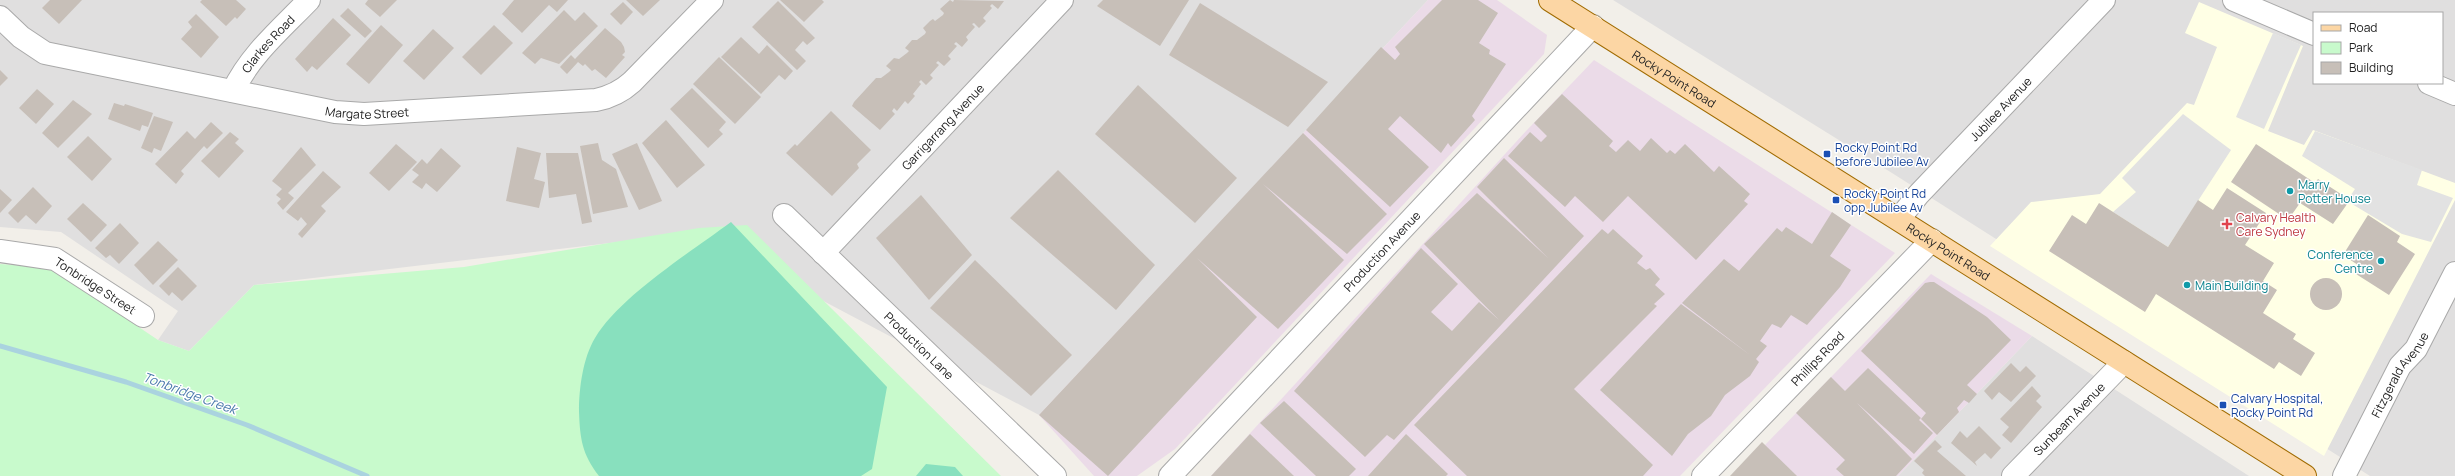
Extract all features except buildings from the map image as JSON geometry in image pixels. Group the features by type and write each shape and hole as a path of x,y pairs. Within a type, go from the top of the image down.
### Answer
{"main road":[{"name":"Rocky Point Road","path":"1550,0 2305,476"}],"street":[{"name":"Clarkes Road","path":"233,91 240,76 252,60 309,0"},
{"name":"Margate Street","path":"0,17 21,37 45,53 335,112 364,114 596,100 620,92 712,0"},
{"name":"Garrigarrang Avenue","path":"823,253 1062,0"},
{"name":"Jubilee Avenue","path":"1899,219 1918,195 2104,0"},
{"path":"2234,0 2313,34"},
{"name":"Production Avenue","path":"1170,476 1593,26"},
{"path":"2431,84 2455,94"},
{"name":"Production Lane","path":"784,215 1055,476"},
{"name":"Phillips Road","path":"1703,476 1932,240"},
{"name":"Tonbridge Street","path":"0,252 55,259 143,316"},
{"name":"Fitzgerald Avenue","path":"2344,476 2400,366 2416,349 2449,299 2455,273"},
{"name":"Sunbeam Avenue","path":"2013,476 2124,362"}],"shaded area":[{"path":"0,0 1428,0 1039,415 695,233 254,285 189,351 158,340 178,311 61,232 0,227"},
{"path":"1428,0 1497,0 1547,35 1544,54 1175,449 1137,476 1094,476 1039,415"},
{"path":"1613,0 2455,0 2455,476 2370,476 1892,173"},
{"name":"Calvary Health Care Sydney","path":"2199,2 2303,46 2268,131 2304,145 2313,130 2455,183 2455,200 2324,456 1990,246 2031,202 2100,194 2187,103 2194,105 2217,47 2185,33"},
{"path":"2273,33 2301,45 2264,129 2236,117"},
{"path":"1594,60 1895,253 1680,476 1211,476 1527,130"},
{"path":"2183,114 2231,150 2168,247 2113,212 2136,192 2122,178"},
{"path":"2315,131 2422,170 2417,185 2453,198 2431,242 2402,234 2347,201 2355,189 2302,156"},
{"path":"1931,274 2032,336 1898,476 1735,476"},
{"path":"2032,336 2249,476 1898,476"}],"green space":[{"path":"731,222 887,387 872,469 861,476 599,476 585,453 579,421 581,383 587,355 595,338 606,322 638,291"},
{"path":"747,225 1001,476 0,476 0,264 51,268 158,340 189,351 254,285 464,267 699,228"},
{"path":"926,464 955,467 963,476 916,476"}],"waterway":[{"name":"Tonbridge Creek","path":"0,346 126,382 247,425 367,476"}],"place":[{"name":"Rocky Point Rd before Jubilee Av","path":"1827,154"},
{"name":"Marry Potter House","path":"2290,191"},
{"name":"Rocky Point Rd opp Jubilee Av","path":"1836,200"},
{"name":"Calvary Health Care Sydney","path":"2227,224"},
{"name":"Conference Centre","path":"2381,261"},
{"name":"Main Building","path":"2187,285"},
{"name":"Calvary Hospital, Rocky Point Rd","path":"2223,405"}]}
